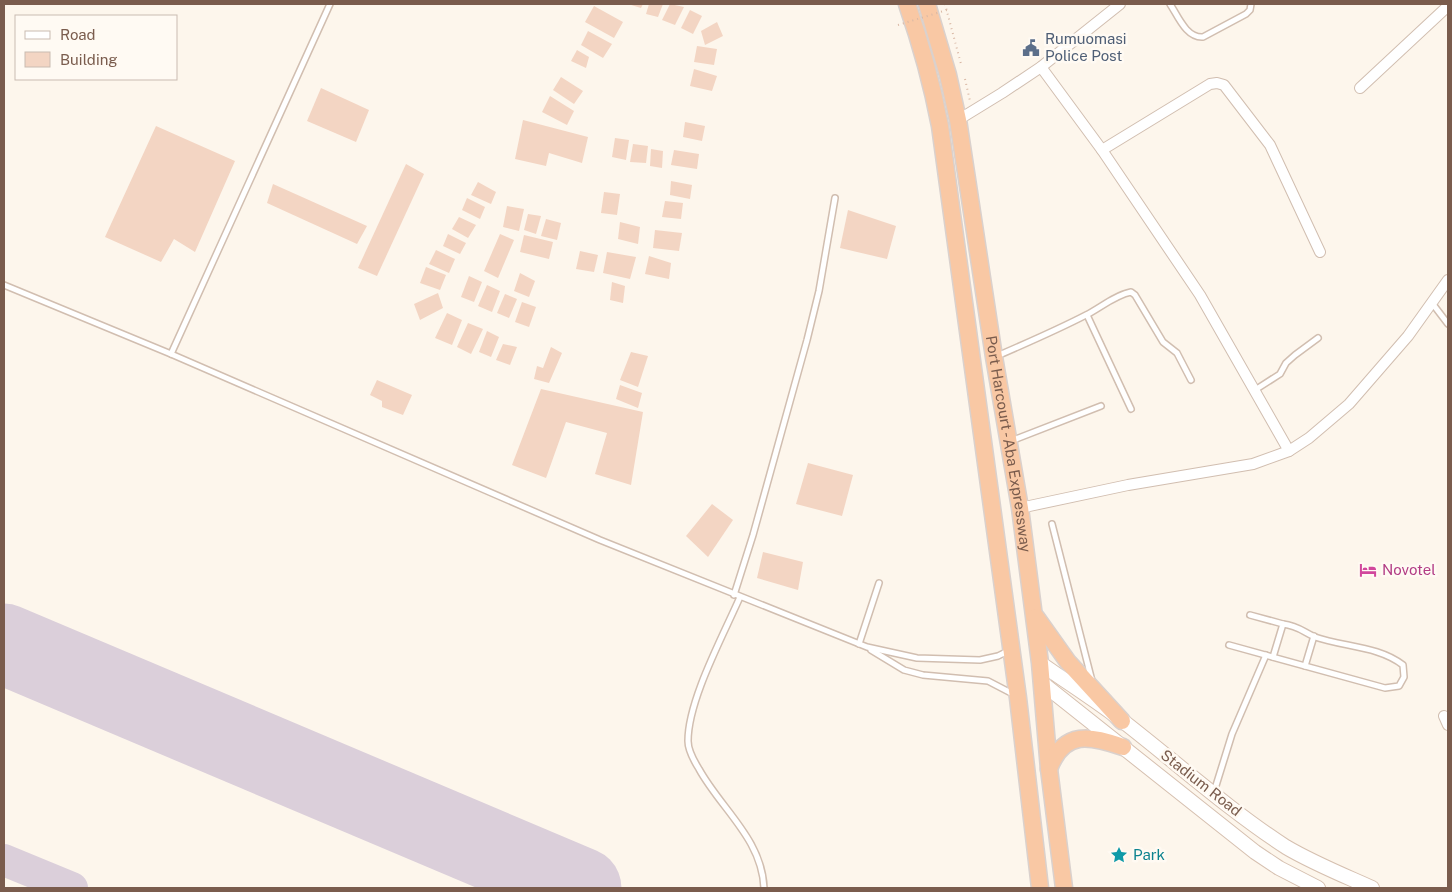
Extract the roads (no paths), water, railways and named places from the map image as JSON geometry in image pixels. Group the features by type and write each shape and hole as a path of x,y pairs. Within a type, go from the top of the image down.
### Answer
{"highway":[{"name":"Port Harcourt - Aba Expressway","path":"907,4 931,82 940,126 1018,698 1040,888"},
{"name":"Port Harcourt - Aba Expressway","path":"927,4 948,75 958,120 994,357 1020,508 1040,663 1049,768 1064,888"},
{"path":"1033,612 1068,662 1122,721"},
{"path":"1049,768 1052,760 1059,752 1067,744 1077,739 1098,738 1123,747"}],"main road":[{"name":"Stadium Road","path":"1040,663 1122,721 1214,795 1288,848 1372,888"},
{"name":"Stadium Road","path":"1042,683 1255,852 1279,868 1318,888"}],"street":[{"path":"958,120 1041,67 1120,4"},
{"path":"1360,88 1448,6"},
{"path":"1041,67 1102,150 1200,295 1289,451"},
{"path":"1102,150 1210,84 1224,85 1270,145 1320,252"},
{"path":"1020,508 1128,485 1253,464 1289,451 1309,438 1349,404 1408,336 1448,280"}],"lane":[{"path":"171,354 330,4"},
{"path":"1170,4 1188,31 1197,37 1203,37 1246,14 1250,10 1251,4"},
{"path":"734,595 753,535 809,332 819,291 835,198"},
{"path":"4,285 171,354 504,499 734,595 867,647 917,658 980,660 998,656 1011,649"},
{"path":"994,357 1087,315 1122,294 1131,292 1135,295 1163,342 1177,352 1191,380"},
{"path":"1432,302 1448,324"},
{"path":"1087,315 1131,409"},
{"path":"1255,390 1280,374 1290,359 1318,338"},
{"path":"1008,442 1101,406"},
{"path":"1052,524 1095,691"},
{"path":"859,644 879,583"},
{"path":"740,597 696,702 688,742 692,758 705,781 743,829 754,850 761,867 764,888"},
{"path":"1229,645 1385,688 1399,686 1404,677 1403,665 1393,657 1314,636 1295,626 1250,615"},
{"path":"1273,658 1284,624"},
{"path":"1305,666 1314,636"},
{"path":"867,647 904,670 923,675 988,680 1018,698"},
{"path":"1214,795 1232,734 1266,655"}],"place":[{"name":"Rumuomasi Police Post","path":"1031,48"},
{"name":"Novotel","path":"1368,570"},
{"name":"Park","path":"1119,855"}]}
